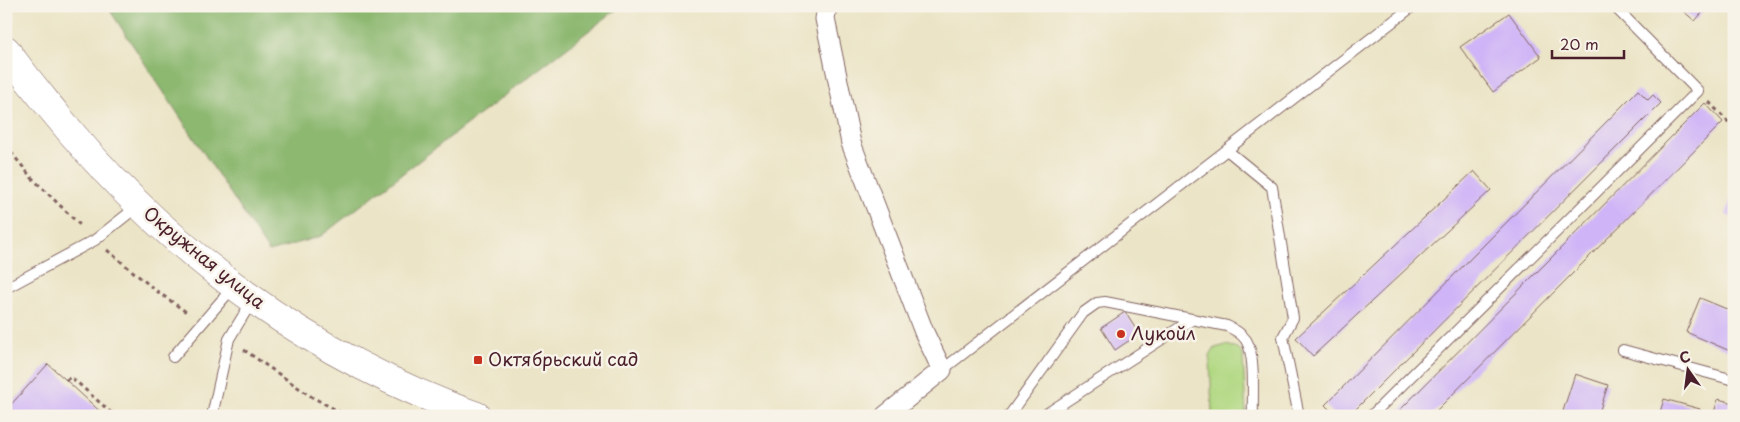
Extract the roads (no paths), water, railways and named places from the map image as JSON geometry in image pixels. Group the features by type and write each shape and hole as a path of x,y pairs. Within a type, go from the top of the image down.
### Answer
{"main road":[{"name":"Окружная улица","path":"6,50 90,156 188,250 243,293 354,363 478,416"}],"street":[{"path":"827,6 825,19 851,143 924,332 942,370 885,416"}],"lane":[{"path":"942,370 1228,151 1413,6"},
{"path":"1371,416 1698,91 1614,6"},
{"path":"1228,151 1272,187 1293,318 1284,337 1299,416"},
{"path":"6,288 95,240 139,205"},
{"path":"173,356 204,324 243,293"},
{"path":"212,416 229,339 243,293"},
{"path":"1009,416 1083,313 1097,303 1115,302 1227,326 1238,331 1246,340 1250,351 1253,416"},
{"path":"1044,416 1194,319"},
{"path":"1622,350 1734,380"}],"place":[{"name":"Лукойл","path":"1121,334"},
{"name":"Октябрьский сад","path":"478,360"}]}
